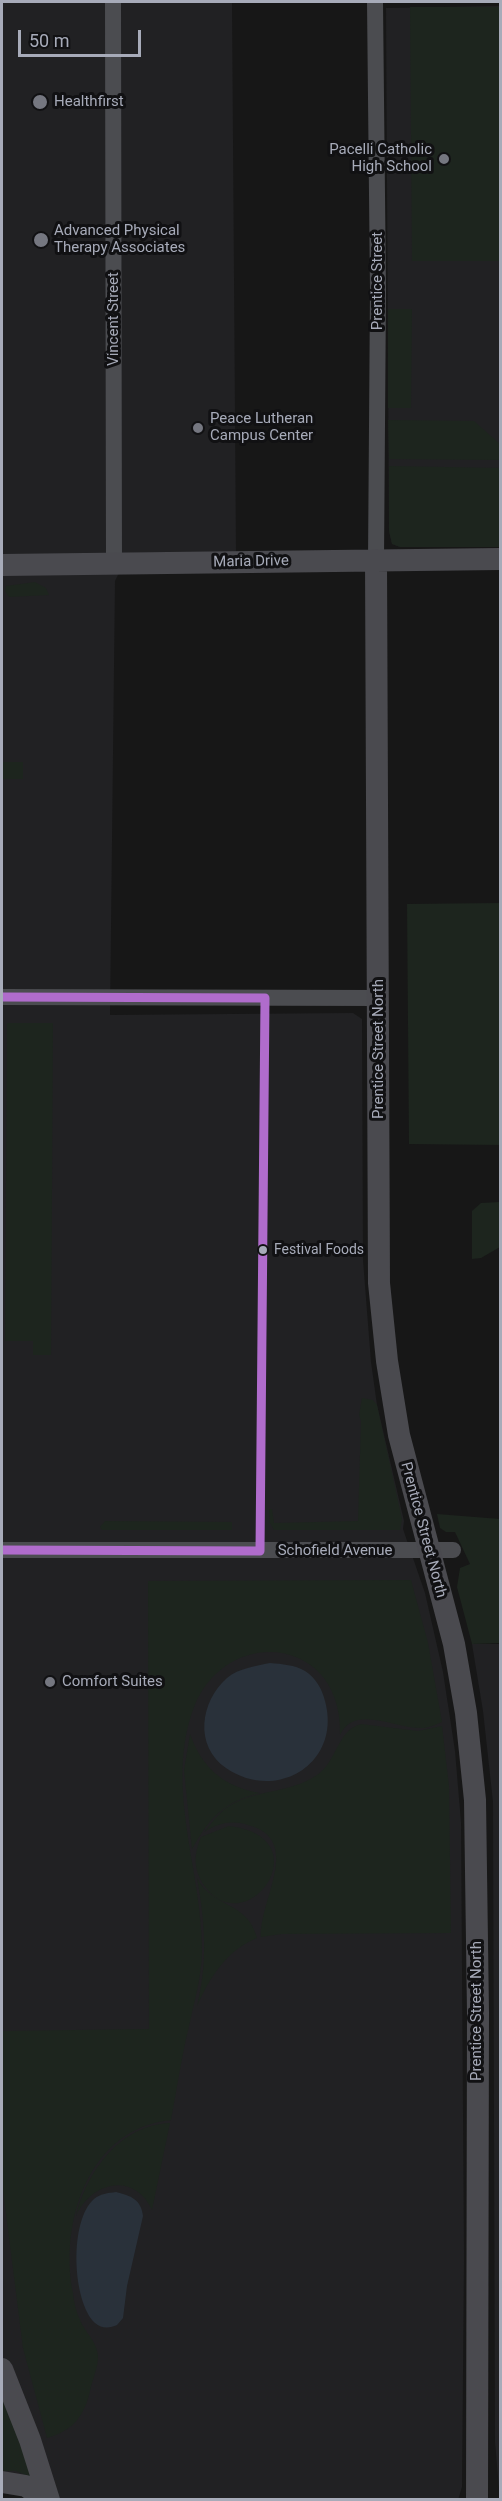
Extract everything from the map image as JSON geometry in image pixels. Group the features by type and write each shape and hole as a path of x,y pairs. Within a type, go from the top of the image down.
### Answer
{"street":[{"name":"Vincent Street","path":"113,2 114,564"},
{"name":"Prentice Street","path":"375,2 378,290 376,560"},
{"name":"Maria Drive","path":"2,565 501,559"},
{"name":"Prentice Street North","path":"376,560 379,1283 382,1322 399,1435 454,1644 466,1713 475,1800 478,2013 477,2499"},
{"path":"2,997 378,998"},
{"name":"Schofield Avenue","path":"2,1550 453,1550"},
{"path":"2,2369 30,2440 48,2499"},
{"path":"2,2482 27,2486 48,2499"}],"shaded area":[{"path":"2,2 232,2 236,552 129,553 115,581 110,1015 353,1013 362,1019 363,1260 371,1362 377,1405 404,1521 403,1529 425,1593 443,1672 455,1751 461,1822 464,2258 462,2487 458,2500 58,2500 2,2476"},
{"name":"Pacelli Catholic High School","path":"500,6 500,547 400,547 392,544 389,531 386,8"},
{"path":"410,7 500,7 500,261 412,261"},
{"path":"388,309 412,309 411,408 388,408"},
{"path":"388,420 474,421 500,444 500,460 389,459"},
{"path":"389,466 500,468 500,547 400,547 392,544 389,531"},
{"path":"35,582 46,588 49,595 9,597 5,591 6,586"},
{"path":"2,762 23,762 23,779 2,779"},
{"path":"500,903 500,1145 409,1144 407,904"},
{"path":"7,1023 53,1023 51,1355 33,1355 33,1341 5,1341"},
{"path":"500,1202 500,1247 481,1258 472,1259 472,1211 481,1203"},
{"path":"362,1398 373,1400 377,1405 402,1519 400,1530 274,1530 270,1523 269,1509 272,1509 274,1523 358,1521 361,1421 359,1415"},
{"path":"437,1514 500,1519 500,1643 472,1644 457,1587 460,1568 470,1564 455,1532 446,1532 440,1528"},
{"path":"105,1521 232,1522 232,1530 102,1530 100,1527"},
{"path":"411,1580 428,1643 442,1722 424,1728 413,1728 366,1719 347,1726 340,1735 336,1702 323,1677 304,1661 280,1653 255,1653 231,1663 210,1681 194,1707 186,1737 183,1798 200,1920 202,1959 198,1986 184,2046 171,2120 143,2127 119,2140 100,2160 86,2183 76,2209 71,2237 70,2266 73,2296 82,2325 97,2351 98,2360 89,2397 82,2413 65,2431 47,2438 23,2348 2,2182 2,2031 149,2029 148,1581"},
{"path":"472,1644 500,1644 500,2500 495,2442 493,1802 483,1711"},
{"path":"270,1663 297,1667 312,1677 324,1697 328,1723 324,1743 315,1759 301,1771 284,1779 265,1781 246,1778 226,1768 216,1759 209,1748 204,1724 211,1699 227,1678 253,1666"},
{"path":"361,1724 418,1731 442,1726 449,1786 451,1933 281,1934 261,1937 262,1922 275,1873 276,1857 273,1844 265,1833 242,1823 225,1823 204,1832 223,1810 237,1802 295,1786 317,1775 329,1762 347,1733 353,1727"},
{"path":"190,1734 201,1757 216,1774 236,1786 260,1793 237,1801 219,1812 205,1828 192,1849 184,1770"},
{"path":"229,1826 257,1834 271,1849 274,1866 268,1883 255,1896 239,1903 220,1900 203,1884 196,1867 197,1849 201,1837"},
{"path":"197,1878 212,1895 246,1917 257,1938 246,1943 228,1957 214,1975 197,2006 203,1974 204,1942"},
{"path":"170,2123 152,2210 135,2190 124,2186 113,2186 92,2195 76,2216 88,2183 108,2153 121,2141 136,2132"},
{"path":"116,2192 138,2202 143,2216 127,2286 123,2318 117,2325 106,2327 95,2323 87,2312 78,2280 77,2242 80,2225 86,2210 94,2199"},
{"path":"2,2396 35,2479 16,2471 2,2471"}],"transit line":[{"path":"2,997 265,998 260,1551 2,1550"}],"place":[{"name":"Healthfirst","path":"40,102"},
{"name":"Pacelli Catholic High School","path":"444,159"},
{"name":"Advanced Physical Therapy Associates","path":"41,240"},
{"name":"Peace Lutheran Campus Center","path":"198,428"},
{"name":"Festival Foods","path":"263,1250"},
{"name":"Comfort Suites","path":"50,1682"}]}
